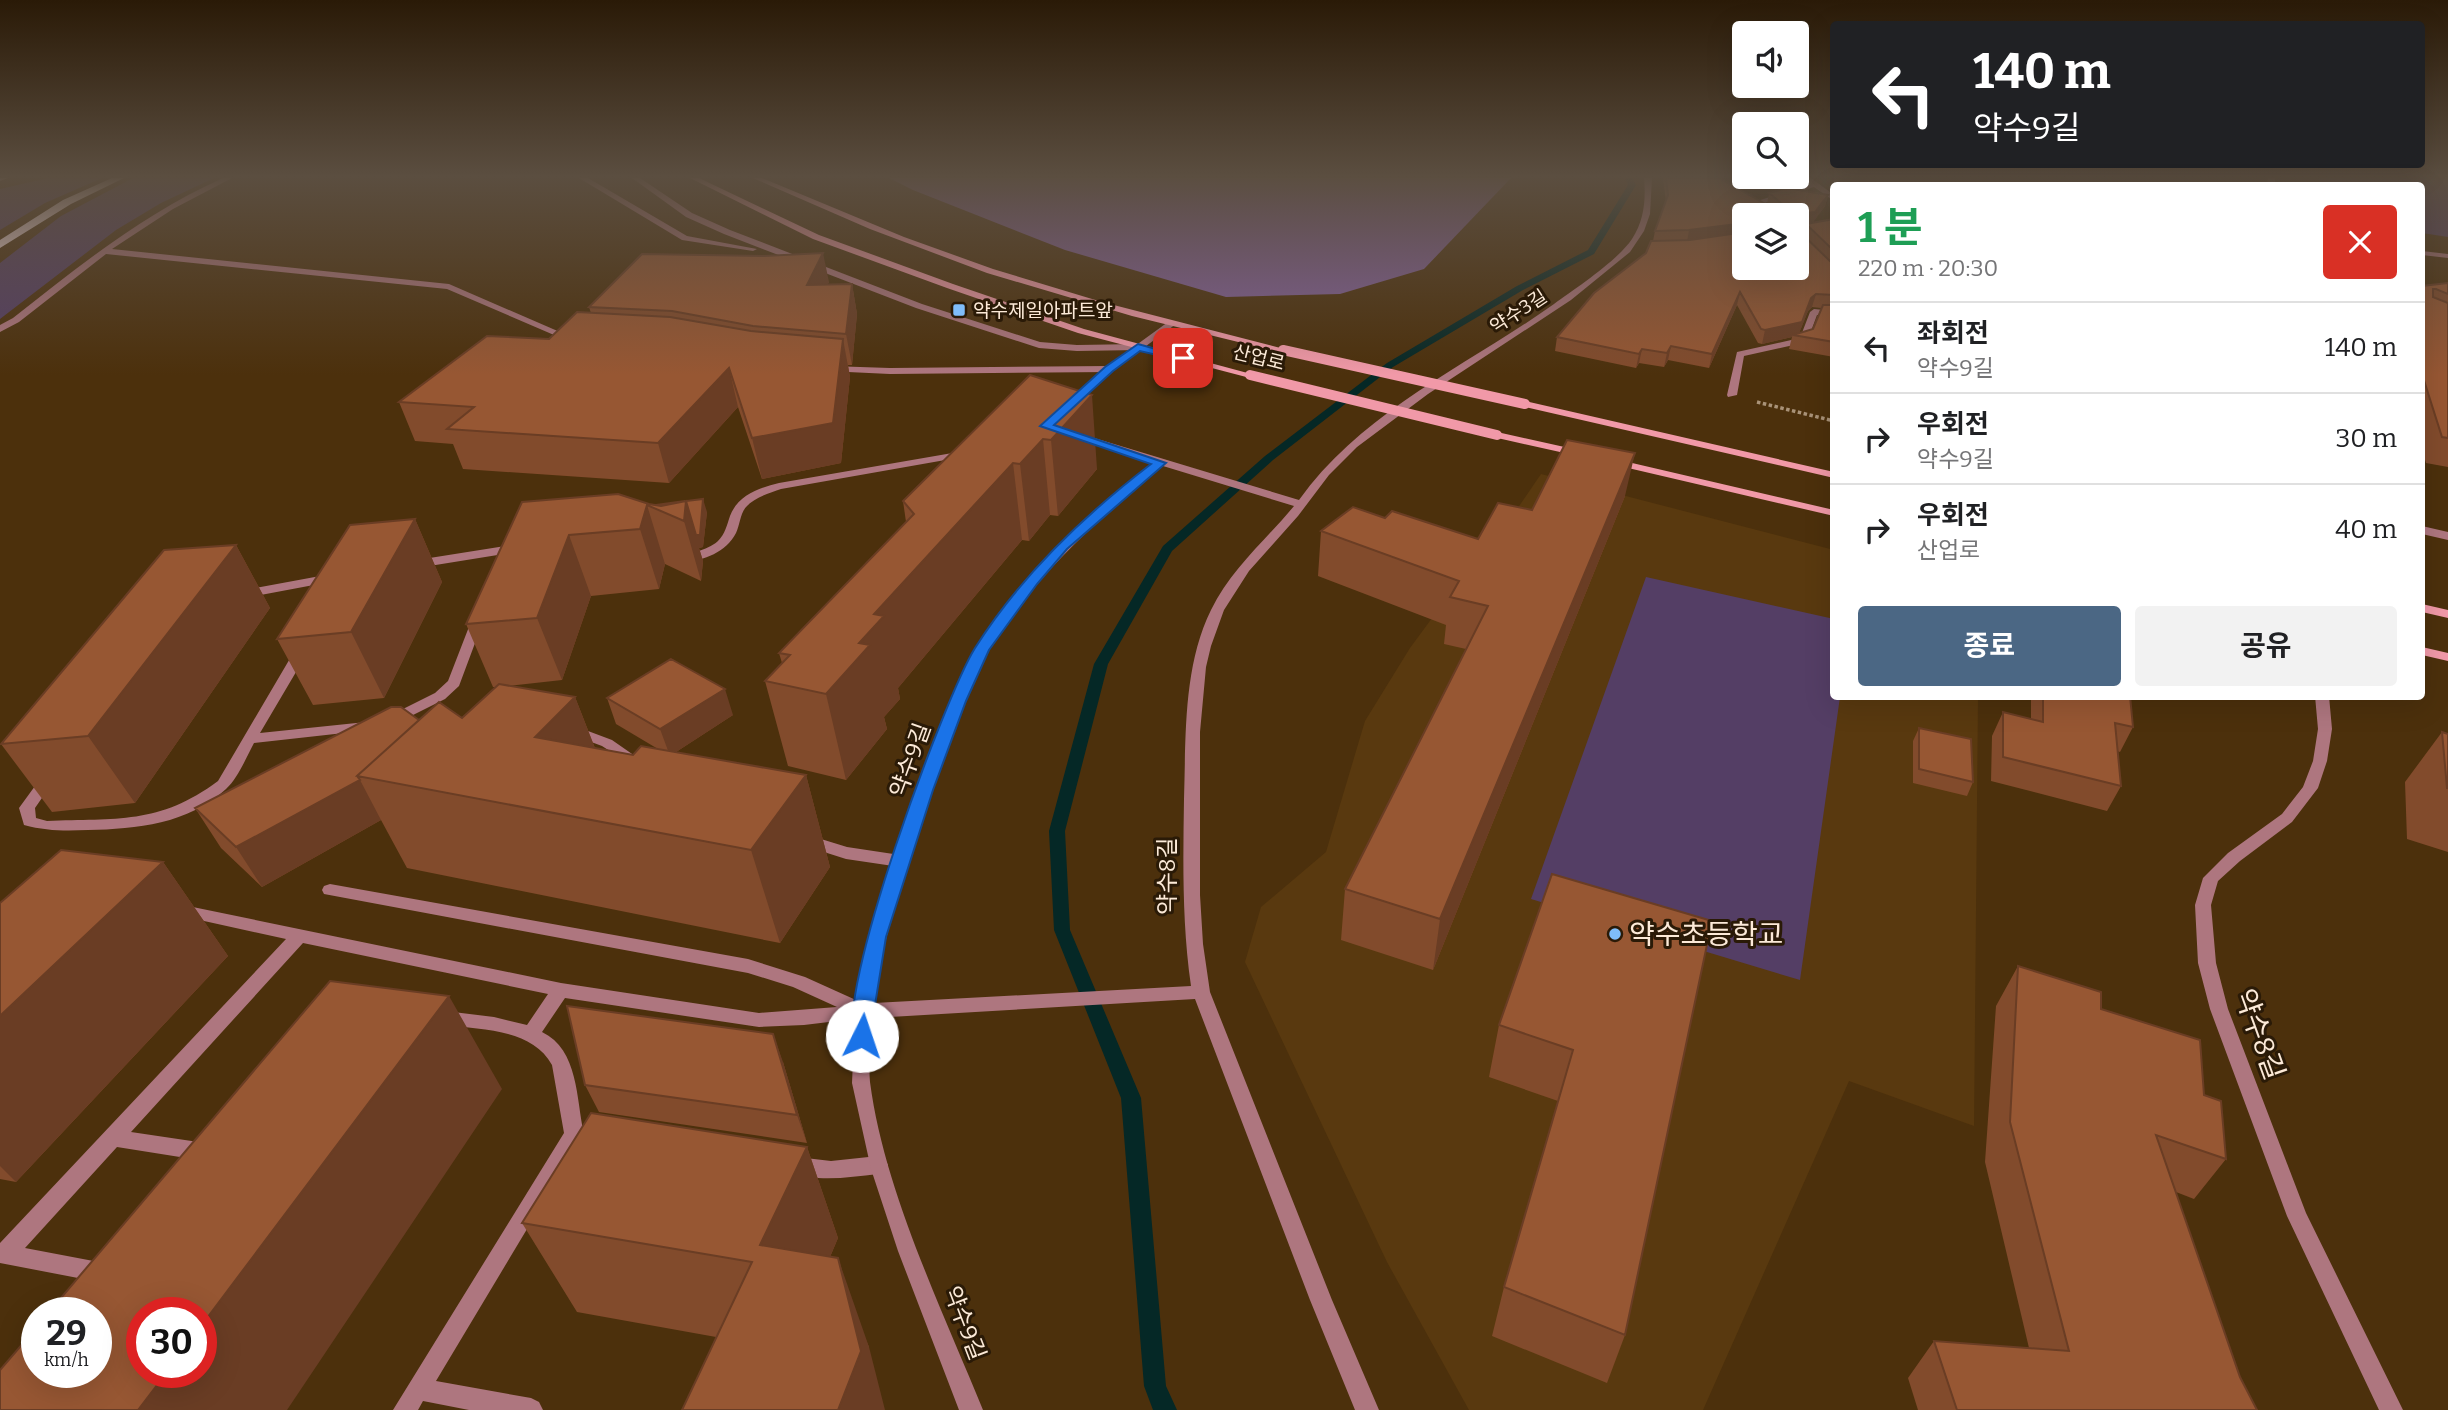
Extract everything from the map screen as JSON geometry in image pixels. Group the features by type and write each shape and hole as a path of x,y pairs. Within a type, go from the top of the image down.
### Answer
{"main road":[{"name":"산업로","path":"835,244 950,286 1138,347 1592,457"},
{"name":"산업로","path":"917,244 988,270 1171,324 1830,474"},
{"path":"1605,460 1830,512"},
{"path":"2425,609 2448,614"},
{"path":"2425,652 2448,657"}],"street":[{"path":"0,329 114,244"},
{"path":"720,244 776,253"},
{"path":"755,244 919,306 1039,345 1077,348 1138,347"},
{"name":"약수3길","path":"1421,396 1539,321 1636,244"},
{"path":"104,251 435,285 460,291 527,322 578,341"},
{"path":"2425,253 2448,256"},
{"path":"1732,395 1740,354 1804,340 1814,312 1830,314"},
{"path":"1066,410 1109,369 1171,324"},
{"path":"814,368 890,372 1109,369"},
{"name":"약수8길","path":"1367,1410 1321,1300 1202,992 1193,951 1190,893 1192,757 1202,657 1211,623 1231,588 1301,505 1325,472 1421,396"},
{"path":"1071,434 1301,505"},
{"path":"675,561 701,555 724,542 739,508 748,499 779,486 972,452"},
{"name":"약수9길","path":"971,1410 878,1164 861,1085 862,1011 876,937 900,861 958,701 981,650 1032,581 1062,546 1160,463"},
{"path":"2425,531 2448,536"},
{"path":"399,567 503,556 531,546"},
{"path":"224,597 345,576 338,587"},
{"path":"250,738 372,726 395,719 440,696 454,683 482,610"},
{"path":"58,765 27,808 29,821 47,826 160,820 185,812 223,784 311,634"},
{"name":"약수8길","path":"2322,700 2325,729 2320,761 2310,788 2287,818 2234,857 2211,878 2203,905 2207,962 2219,1009 2297,1216 2390,1410"},
{"path":"552,728 576,730 607,743 651,772"},
{"path":"788,835 846,853 900,861"},
{"path":"330,890 748,966 799,982 862,1011"},
{"path":"171,909 561,990 759,1020 945,1005 1113,999 1202,992"},
{"path":"3,1254 299,936"},
{"path":"532,1032 561,990"},
{"path":"405,1410 580,1135 561,1063 552,1045 532,1032 432,1016"},
{"path":"113,1138 219,1154"},
{"path":"776,1163 831,1170 878,1164"},
{"path":"3,1254 122,1277"},
{"path":"418,1389 531,1410"}],"path":[{"path":"1732,395 1830,420"}],"shaded area":[{"path":"25,244 98,244 0,319 0,263"},
{"path":"1049,244 1448,244 1424,269 1340,294 1226,297"},
{"name":"약수초등학교","path":"1541,474 1830,549 1830,700 1978,700 1974,1126 1849,1081 1703,1410 1469,1410 1387,1262 1245,962 1261,907 1326,852 1365,721 1410,648 1483,549 1513,515"},
{"path":"1646,577 1830,618 1830,700 1840,700 1800,980 1531,899"}],"building":[{"path":"1650,244 1732,244 1732,280 1809,280 1809,244 1812,244 1830,261 1830,295 1816,294 1811,298 1802,322 1765,330 1761,329 1740,292 1712,354 1671,346 1667,353 1642,349 1639,354 1557,337 1594,293 1646,253"},
{"path":"823,253 807,285 852,284 846,334 753,326 672,311 589,307 642,254 764,256"},
{"path":"2448,283 2448,294 2433,289 2433,297 2448,303 2448,438 2442,437 2425,383 2425,286"},
{"path":"1823,305 1830,305 1830,341 1793,335 1813,329"},
{"path":"577,312 670,317 751,331 843,339 833,423 752,438 729,368 658,443 447,429 474,407 399,402 487,336 549,339"},
{"path":"1030,375 1092,395 1051,440 1043,439 1020,464 1013,463 874,614 884,616 859,643 870,645 826,694 765,681 790,655 779,653 914,514 903,501"},
{"path":"1567,440 1635,453 1440,919 1345,889 1488,606 1450,597 1459,581 1321,531 1353,507 1385,518 1392,511 1478,539 1498,503 1532,510"},
{"path":"618,494 661,506 686,501 684,521 647,505 640,529 569,535 537,618 466,624 522,502"},
{"path":"703,499 700,535 696,535 686,501"},
{"path":"415,519 351,632 277,639 350,525"},
{"path":"236,545 88,736 1,744 164,550"},
{"path":"671,659 725,689 660,729 607,698"},
{"path":"499,684 575,697 535,737 633,755 641,746 806,775 751,850 357,776 439,702 462,718"},
{"path":"2043,700 2130,700 2133,727 2115,723 2121,786 2003,757 2003,712 2043,722"},
{"path":"391,707 401,707 419,720 357,776 360,780 236,847 195,808"},
{"path":"1919,728 1971,739 1973,782 1919,769"},
{"path":"2442,732 2448,734 2448,788 2447,788"},
{"path":"61,850 163,862 0,1016 0,903"},
{"path":"1552,874 1712,921 1625,1335 1504,1287 1573,1050 1499,1025"},
{"path":"2018,966 2101,992 2101,1009 2200,1040 2204,1095 2221,1101 2226,1159 2156,1135 2240,1377 2257,1410 1957,1410 1934,1341 2069,1351 2010,1122"},
{"path":"330,981 449,996 217,1305 217,1297 126,1297 126,1388 155,1388 138,1410 0,1410 0,1370 21,1346 21,1388 112,1388 112,1297 62,1297"},
{"path":"567,1006 773,1034 797,1115 585,1085"},
{"path":"591,1113 807,1147 760,1245 838,1258 861,1351 838,1410 682,1410 752,1262 522,1223"}],"waterway":[{"path":"1165,1410 1155,1386 1131,1098 1062,930 1057,831 1101,664 1167,549 1269,458 1390,365 1520,288 1591,252 1596,244"}],"place":[{"name":"약수제일아파트앞","path":"959,310"},
{"name":"약수초등학교","path":"1615,934"}],"route":[{"path":"862,1036 862,1011 876,937 925,790 958,701 981,650 1004,616 1062,546 1160,463 1045,426 1138,347 1183,358"}]}
